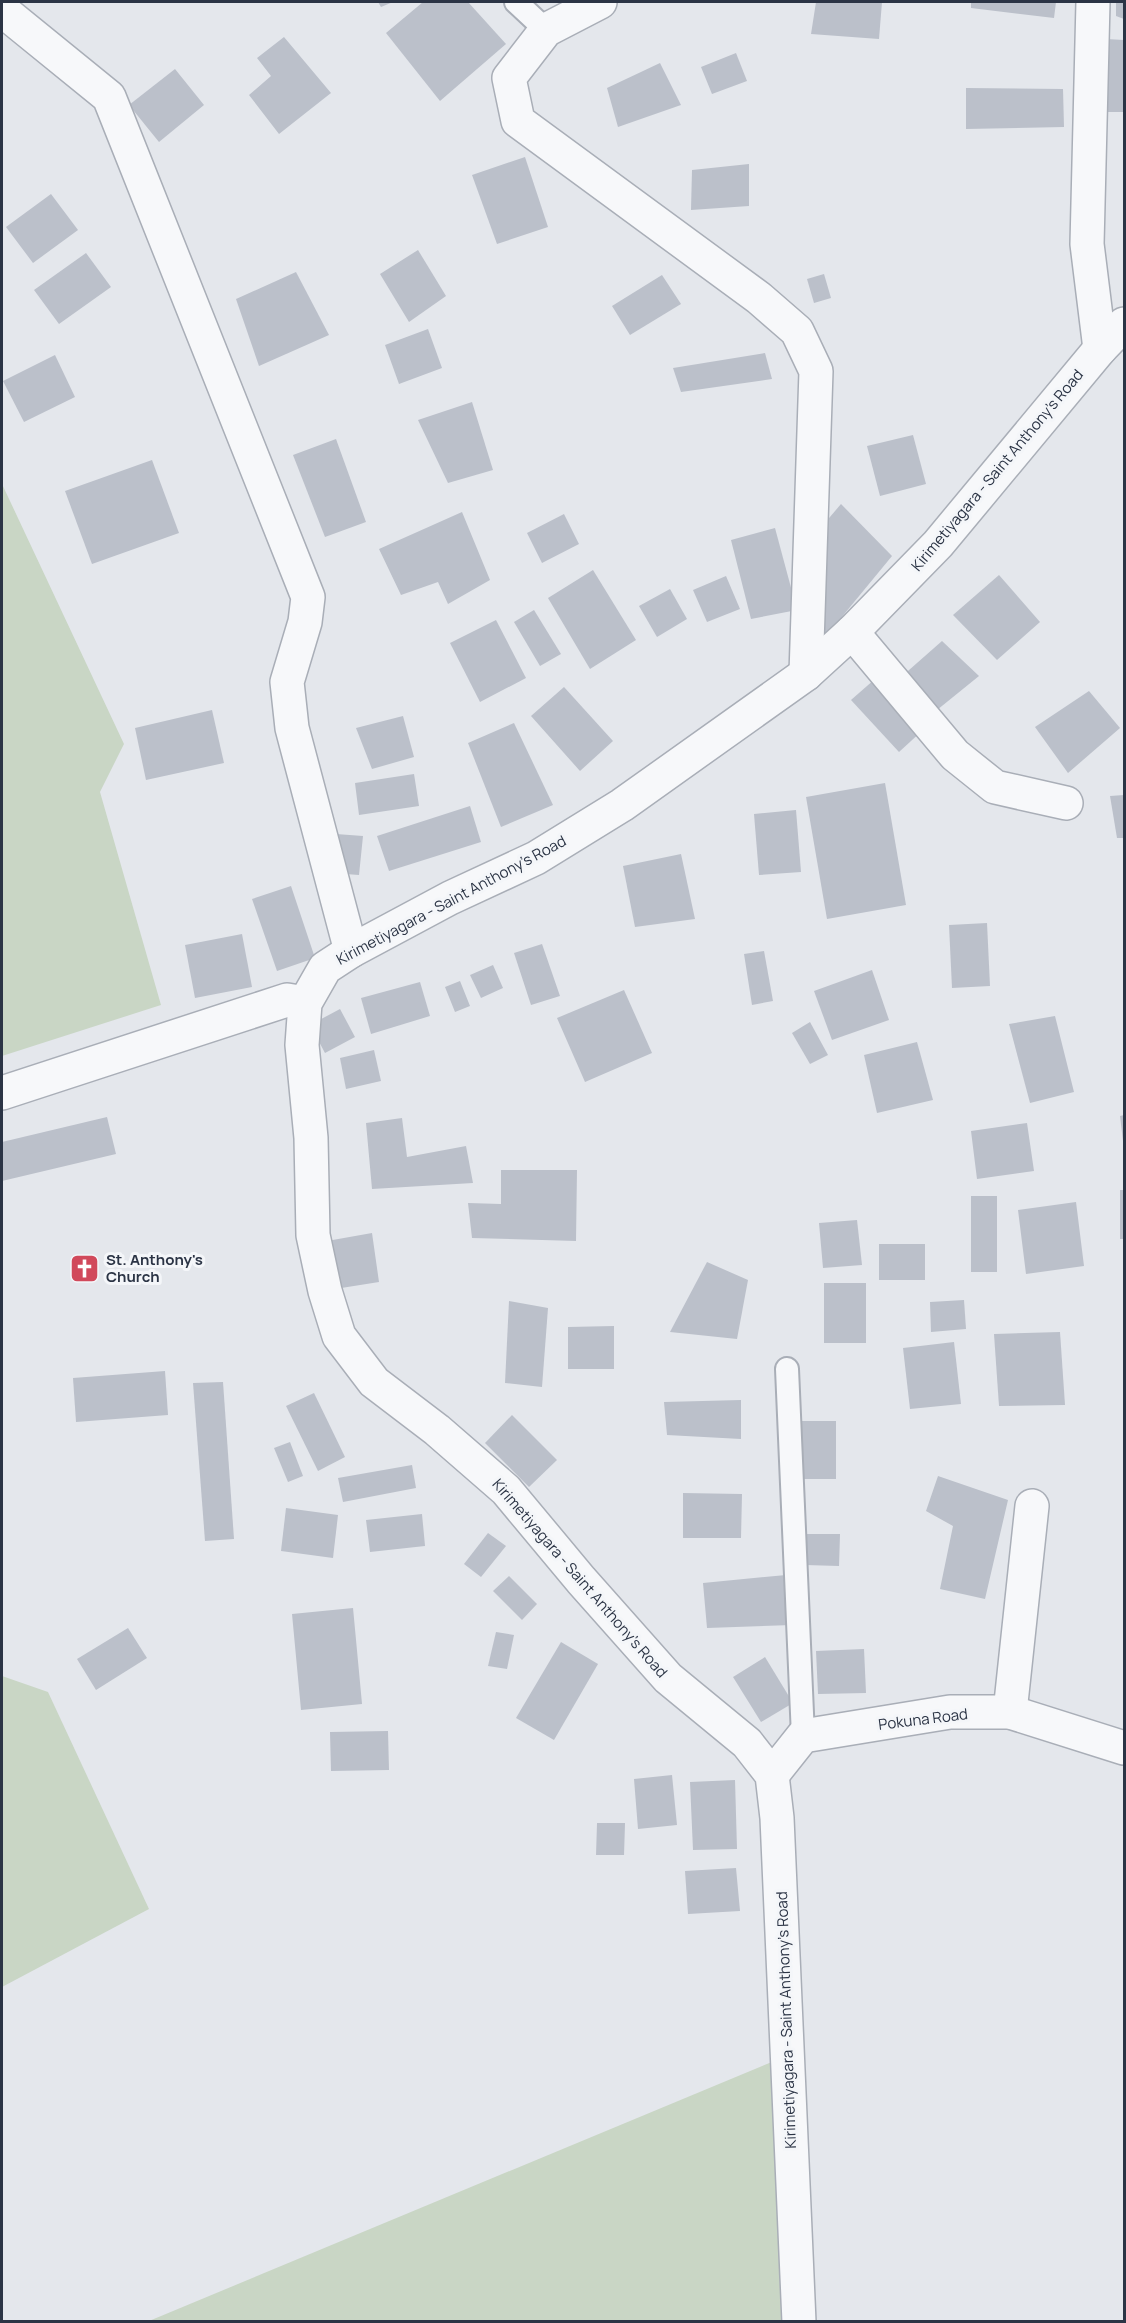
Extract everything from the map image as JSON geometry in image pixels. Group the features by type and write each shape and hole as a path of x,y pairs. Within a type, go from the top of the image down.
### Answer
{"street":[{"path":"600,2 546,30 509,78 518,121 759,298 797,331 816,371 806,675"},
{"path":"1093,2 1087,244 1100,349"},
{"path":"2,10 109,97 308,597 305,622 287,682 292,728 351,951"},
{"name":"Kirimetiyagara - Saint Anthony's Road","path":"799,2322 777,1829 772,1775 747,1743 668,1678 581,1580 506,1490 437,1430 374,1382 339,1336 325,1291 313,1235 310,1138 302,1045 305,1003 326,968 351,951 450,898 536,858 622,805 806,675 852,632 938,544 1100,349 1125,324"},
{"path":"852,632 955,755 987,781 995,787 1066,802"},
{"path":"2,1093 287,1000 305,1003"},
{"path":"1011,1712 1032,1506"},
{"name":"Pokuna Road","path":"803,1736 950,1712 1011,1712 1125,1748"},
{"path":"772,1775 803,1736"}],"lane":[{"path":"516,2 546,30"},
{"path":"787,1369 803,1736"}],"green space":[{"path":"2,484 124,744 100,792 161,1005 2,1056"},
{"path":"2,1676 48,1692 149,1909 2,1987"},
{"path":"779,2059 797,2321 149,2321"}],"building":[{"path":"378,2 393,2 381,7"},
{"path":"423,2 468,2 506,44 440,101 386,33"},
{"path":"816,2 882,2 879,39 811,34"},
{"path":"971,2 1056,2 1054,18 971,8"},
{"path":"1116,2 1124,2 1124,19 1116,16"},
{"path":"284,37 331,93 279,134 249,95 271,76 257,58"},
{"path":"1106,39 1124,40 1124,112 1108,112"},
{"path":"736,53 747,81 712,94 701,67"},
{"path":"660,63 681,105 618,127 607,88"},
{"path":"175,69 204,105 159,142 129,105"},
{"path":"966,88 1063,89 1064,127 966,129"},
{"path":"525,157 548,227 497,244 472,175"},
{"path":"749,164 749,206 691,210 692,170"},
{"path":"51,194 78,230 33,263 6,227"},
{"path":"418,250 446,296 409,322 380,274"},
{"path":"86,253 111,287 59,324 34,290"},
{"path":"296,272 329,335 259,366 236,299"},
{"path":"824,274 831,298 814,303 807,279"},
{"path":"662,275 681,304 630,335 612,306"},
{"path":"428,329 442,368 399,384 385,345"},
{"path":"765,353 772,379 681,392 673,368"},
{"path":"55,355 75,397 24,422 3,381"},
{"path":"472,402 493,470 448,483 418,420"},
{"path":"913,435 926,484 880,496 867,446"},
{"path":"336,439 366,522 325,537 293,455"},
{"path":"152,460 179,533 92,564 65,491"},
{"path":"841,504 892,556 822,641 824,524"},
{"path":"462,512 490,580 448,604 438,582 401,595 379,549"},
{"path":"564,514 579,544 542,563 527,533"},
{"path":"775,528 797,610 751,619 731,540"},
{"path":"593,570 636,640 590,669 548,598"},
{"path":"999,575 1040,622 997,660 953,615"},
{"path":"726,576 740,609 707,622 693,590"},
{"path":"670,589 687,619 657,637 639,606"},
{"path":"534,610 561,654 540,666 514,622"},
{"path":"496,620 526,678 480,702 450,643"},
{"path":"942,641 979,676 937,710 900,678"},
{"path":"875,679 923,730 899,752 851,700"},
{"path":"564,687 613,741 580,771 531,716"},
{"path":"1089,691 1120,728 1068,773 1035,727"},
{"path":"212,710 224,763 146,780 135,728"},
{"path":"403,716 414,757 372,769 356,728"},
{"path":"514,723 553,805 501,827 468,743"},
{"path":"414,774 419,806 359,815 355,783"},
{"path":"885,783 906,905 827,919 806,797"},
{"path":"1124,795 1124,838 1117,838 1110,796"},
{"path":"470,806 481,842 389,871 377,836"},
{"path":"796,810 801,872 759,875 754,814"},
{"path":"336,834 363,836 359,875 332,873"},
{"path":"681,854 695,919 635,927 623,866"},
{"path":"291,886 315,958 277,971 252,899"},
{"path":"987,923 990,986 952,988 949,925"},
{"path":"242,934 252,987 195,998 185,945"},
{"path":"542,944 560,996 531,1005 514,953"},
{"path":"764,951 773,1001 752,1005 744,954"},
{"path":"493,965 503,988 481,998 470,975"},
{"path":"872,970 889,1020 832,1040 814,991"},
{"path":"460,981 470,1006 455,1012 445,987"},
{"path":"420,982 430,1016 371,1034 361,998"},
{"path":"624,990 652,1053 585,1082 557,1018"},
{"path":"340,1009 355,1037 325,1053 310,1025"},
{"path":"1055,1016 1074,1092 1030,1103 1009,1024"},
{"path":"810,1022 828,1055 810,1064 792,1033"},
{"path":"917,1042 933,1100 877,1113 864,1055"},
{"path":"374,1050 381,1081 346,1089 340,1058"},
{"path":"1124,1115 1124,1141 1123,1141 1120,1116"},
{"path":"107,1117 116,1154 2,1181 2,1142"},
{"path":"402,1118 407,1157 466,1146 473,1183 372,1189 366,1123"},
{"path":"1027,1123 1034,1171 977,1179 971,1131"},
{"path":"501,1170 577,1170 576,1241 472,1238 468,1203 501,1204"},
{"path":"1120,1190 1124,1190 1124,1239 1120,1239"},
{"path":"971,1196 997,1196 997,1272 971,1272"},
{"path":"1076,1202 1084,1266 1026,1274 1018,1210"},
{"path":"857,1220 862,1265 823,1268 819,1223"},
{"path":"372,1233 379,1282 335,1289 327,1241"},
{"path":"879,1244 925,1244 925,1280 879,1280"},
{"path":"707,1262 748,1280 737,1339 670,1332"},
{"path":"824,1283 866,1283 866,1343 824,1343"},
{"path":"964,1300 966,1329 931,1332 930,1302"},
{"path":"509,1301 548,1308 542,1387 505,1383"},
{"path":"614,1326 614,1369 568,1369 568,1327"},
{"path":"1060,1332 1065,1405 999,1406 994,1334"},
{"path":"954,1342 961,1404 910,1409 903,1348"},
{"path":"165,1371 168,1415 76,1422 73,1378"},
{"path":"223,1382 234,1539 205,1541 193,1383"},
{"path":"314,1393 345,1457 318,1471 286,1406"},
{"path":"741,1400 741,1439 667,1435 664,1402"},
{"path":"512,1415 557,1460 529,1487 485,1443"},
{"path":"798,1421 836,1421 836,1479 798,1479"},
{"path":"290,1442 303,1476 288,1482 274,1448"},
{"path":"412,1465 416,1488 343,1502 338,1478"},
{"path":"938,1476 1008,1500 985,1599 940,1589 953,1526 926,1511"},
{"path":"683,1493 742,1494 741,1538 683,1538"},
{"path":"286,1508 338,1515 333,1558 281,1551"},
{"path":"422,1514 425,1546 370,1552 366,1520"},
{"path":"488,1533 506,1546 481,1577 464,1564"},
{"path":"806,1534 840,1534 839,1566 805,1565"},
{"path":"786,1575 792,1625 707,1628 703,1583"},
{"path":"509,1576 537,1604 522,1620 493,1591"},
{"path":"353,1608 362,1704 301,1710 292,1614"},
{"path":"128,1628 147,1658 96,1690 77,1659"},
{"path":"496,1632 514,1635 507,1669 488,1666"},
{"path":"561,1642 598,1664 554,1740 516,1718"},
{"path":"864,1649 866,1693 818,1694 816,1651"},
{"path":"765,1657 793,1703 761,1722 733,1677"},
{"path":"388,1731 389,1770 331,1771 330,1732"},
{"path":"672,1775 677,1825 638,1829 634,1779"},
{"path":"735,1780 737,1849 693,1850 690,1782"},
{"path":"597,1823 625,1823 624,1855 596,1855"},
{"path":"736,1868 740,1911 688,1914 685,1871"}],"place":[{"name":"St. Anthony's Church","path":"85,1268"}]}
